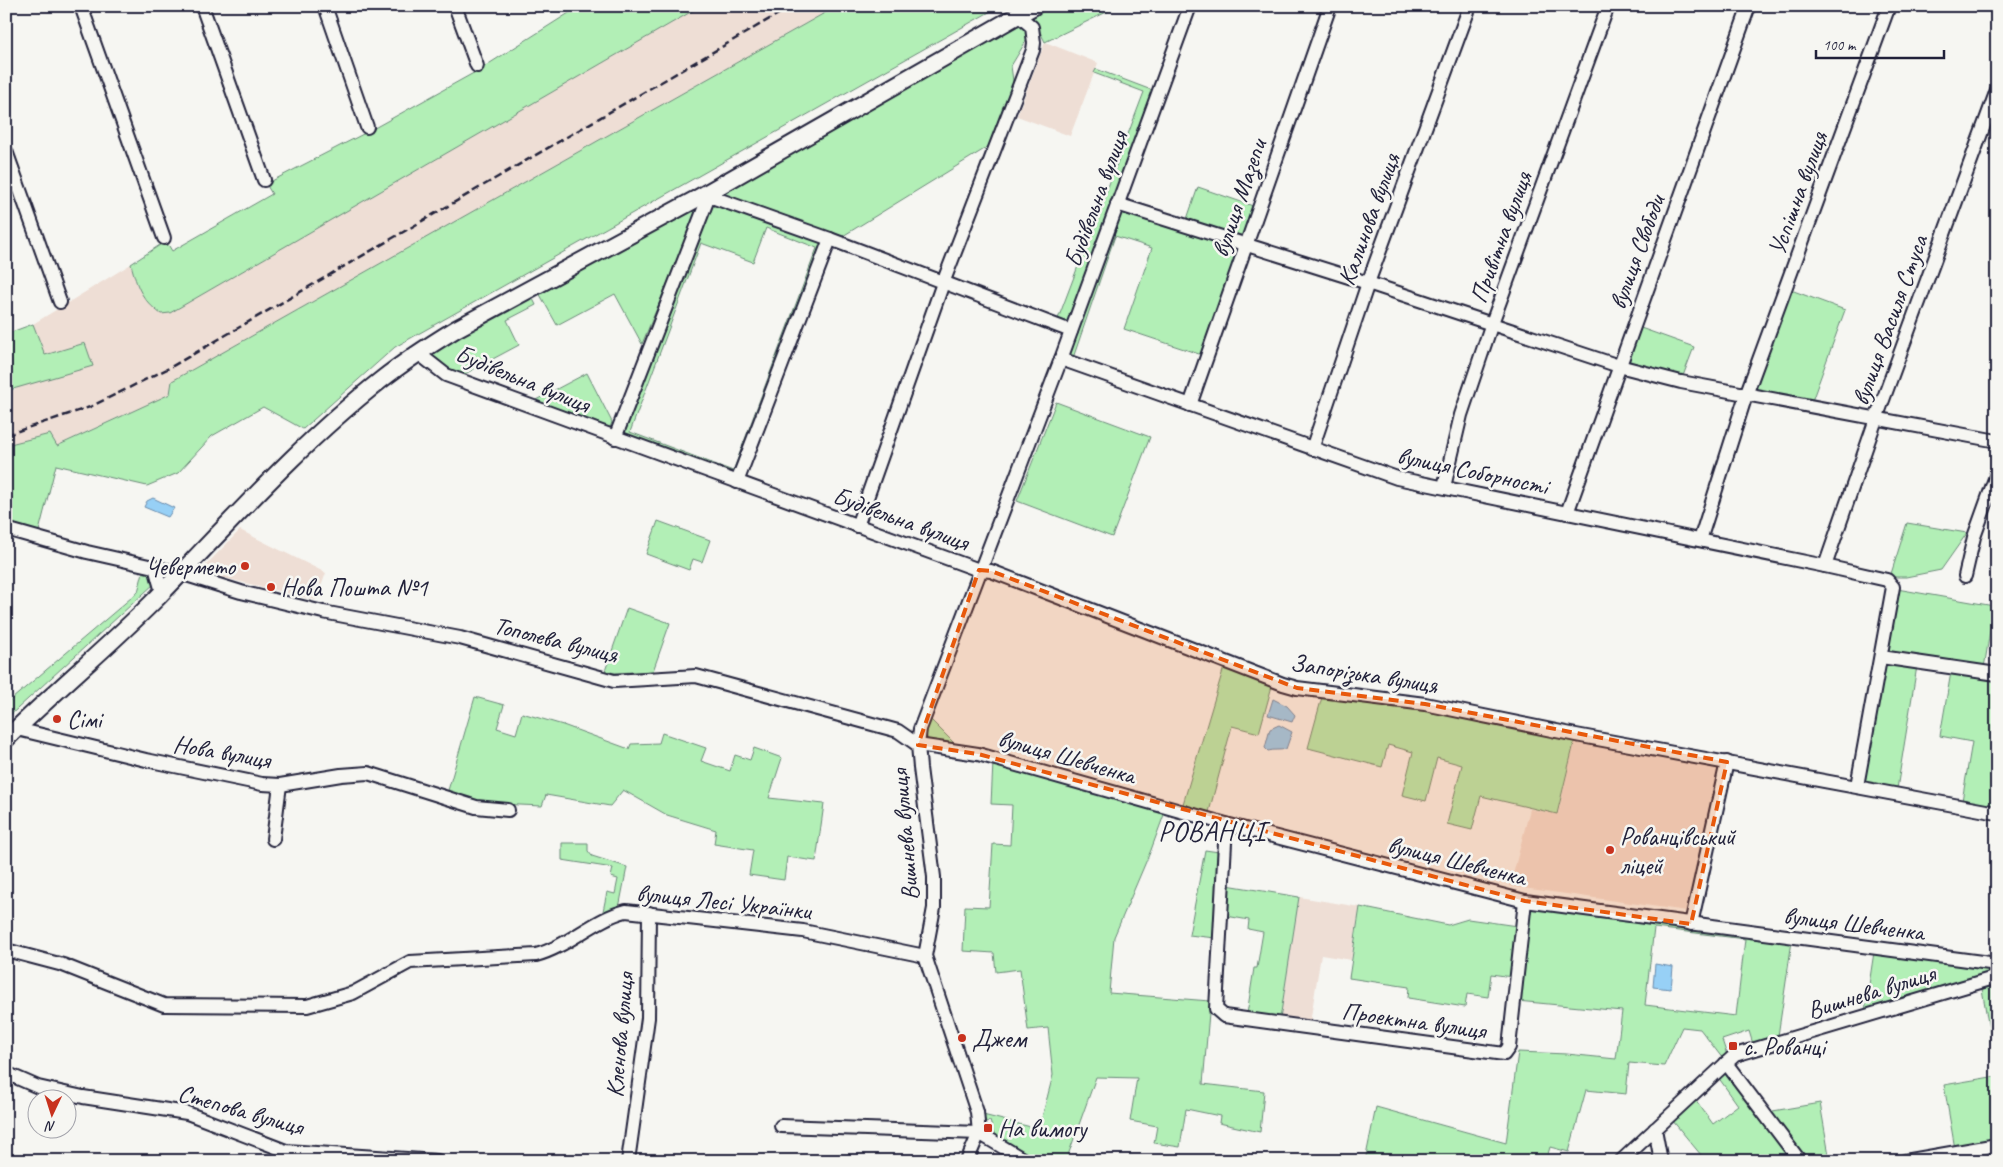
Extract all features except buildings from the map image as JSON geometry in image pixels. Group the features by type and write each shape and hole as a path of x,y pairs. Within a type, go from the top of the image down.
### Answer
{"main road":[{"path":"11,734 162,592 259,491 350,406 418,352 456,328 703,197 1034,6"}],"street":[{"path":"81,6 164,238"},
{"path":"202,6 264,180"},
{"path":"325,6 367,128"},
{"path":"455,6 477,66"},
{"name":"Будівельна вулиця","path":"418,352 446,375 979,570 1061,359 1190,6"},
{"name":"вулиця Мазепи","path":"1190,405 1330,6"},
{"name":"Калинова вулиця","path":"1312,449 1368,283 1470,6"},
{"name":"Привітна вулиця","path":"1444,487 1461,415 1492,323 1608,6"},
{"name":"вулиця Свободи","path":"1567,513 1749,6"},
{"name":"Успішна вулиця","path":"1700,540 1746,395 1889,6"},
{"path":"857,526 943,283 1033,50 1032,27 1018,15"},
{"name":"вулиця Василя Стуса","path":"1825,566 1876,419 1997,90"},
{"path":"6,151 60,302"},
{"path":"615,438 703,197 830,239 1071,331"},
{"path":"1117,204 1492,323 1619,366 1682,382 1746,395 1997,442"},
{"path":"738,482 830,239"},
{"name":"вулиця Соборності","path":"1061,359 1397,478 1887,580 1893,587 1882,657"},
{"path":"1965,576 1974,537 1997,473"},
{"name":"Тополева вулиця","path":"6,530 87,552 180,573 241,592 323,612 460,638 614,681 696,676 898,731 918,745"},
{"path":"155,567 162,592"},
{"name":"Вишнева вулиця","path":"979,570 920,730 918,745 934,877 934,908 925,956 977,1112 979,1133"},
{"name":"Запорізька вулиця","path":"979,570 991,571 1283,684 1298,688 1425,704 1997,813"},
{"path":"1856,786 1882,657 1997,674"},
{"name":"Нова вулиця","path":"11,734 262,784 280,785 341,775 368,774 476,807 508,810"},
{"name":"вулиця Шевченка","path":"918,745 978,754 1226,824 1524,901 1997,964"},
{"path":"1691,924 1726,762"},
{"path":"274,840 280,785"},
{"name":"Проектна вулиця","path":"1226,824 1216,1009 1224,1016 1504,1054 1508,1047 1524,901"},
{"name":"вулиця Лесі Українки","path":"6,950 63,965 164,1005 307,1006 353,992 410,962 536,955 551,951 613,914 626,911 803,931 925,956"},
{"name":"Кленова вулиця","path":"628,1161 648,1018 649,913"},
{"name":"Вишнева вулиця","path":"1621,1161 1735,1056 1997,977"},
{"path":"1726,1063 1800,1161"},
{"name":"Степова вулиця","path":"6,1073 38,1087 82,1097 187,1113 286,1151 437,1161"},
{"path":"781,1126 979,1133 1026,1161"},
{"path":"1655,1129 1661,1161"},
{"path":"967,1161 979,1133"},
{"path":"1905,1161 1997,1145"}],"highlighted area":[{"path":"979,570 991,571 1297,688 1425,704 1727,762 1691,924 1525,901 978,754 918,745"}],"shaded area":[{"path":"701,6 837,6 172,381 170,394 56,446 50,434 6,445 6,391 14,390 85,343 45,355 33,324 131,264 137,285 170,313"},
{"path":"1045,42 1098,63 1070,136 1017,116"},
{"path":"240,530 326,573 316,600 216,576 204,567"},
{"name":"Рованцівський ліцей","path":"1575,739 1720,767 1687,911 1510,886 1530,809 1558,814"},
{"path":"1299,897 1360,907 1351,960 1321,955 1310,1023 1280,1019"}],"green space":[{"path":"580,6 701,6 170,313 161,314 144,298 135,279 131,264 166,241 172,251 272,194 266,184 369,131 479,70"},
{"path":"837,6 1000,6 395,347 303,429 263,407 212,436 178,473 147,486 56,465 38,535 6,525 6,445 50,434 57,446 170,394 172,381"},
{"path":"1048,6 1119,6 1045,42 1032,16"},
{"path":"1019,24 1027,27 1029,36 1011,66 1014,88 991,145 838,239 711,194"},
{"path":"1096,69 1154,91 1068,323 1058,319 1144,92 1094,73"},
{"path":"1198,187 1253,206 1242,238 1187,219"},
{"path":"712,200 826,241 736,478 621,436","holes":["766,228 817,248 733,471 630,432 701,243 753,262"]},
{"path":"700,205 642,344 615,294 557,325 538,291"},
{"path":"1119,209 1239,247 1202,355 1124,329 1152,248 1115,236 1073,358 1067,356"},
{"path":"1791,290 1845,310 1812,401 1754,391"},
{"path":"531,295 536,305 507,320 519,345 459,377 426,354"},
{"path":"33,324 45,355 85,343 93,366 6,391 6,334"},
{"path":"1638,327 1694,347 1683,376 1626,361"},
{"path":"587,373 612,422 609,431 532,402"},
{"path":"1056,402 1150,437 1112,537 1017,501"},
{"path":"658,521 710,540 702,562 693,559 689,570 646,554"},
{"path":"1907,523 1967,533 1941,570 1906,577 1890,577"},
{"path":"144,568 153,574 154,584 6,719 6,704 138,592"},
{"path":"1897,589 1994,606 1984,668 1887,651"},
{"path":"627,608 670,623 653,671 615,673 605,671"},
{"path":"1885,661 1917,666 1897,789 1862,782"},
{"path":"1224,667 1272,686 1259,733 1232,726 1209,812 1183,804"},
{"path":"1951,672 1997,679 1997,808 1962,801 1972,742 1940,736"},
{"path":"475,697 504,705 497,728 516,734 522,713 563,725 629,749 631,744 659,743 662,733 706,748 701,761 730,771 735,755 750,760 754,748 782,758 769,798 824,804 816,861 787,857 784,880 749,875 753,850 714,844 716,830 667,815 623,790 610,806 546,795 542,806 476,803 447,794"},
{"path":"1322,697 1425,709 1575,739 1557,814 1481,796 1472,830 1447,824 1462,765 1437,758 1426,801 1402,795 1413,752 1388,745 1382,767 1308,748"},
{"path":"930,719 956,745 931,743 926,735"},
{"path":"993,762 1165,812 1114,937 1109,993 1210,1001 1203,1084 1264,1091 1260,1132 1219,1123 1220,1116 1186,1109 1180,1147 1154,1143 1157,1126 1130,1121 1137,1078 1096,1077 1066,1161 1036,1161 989,1133 993,1131 990,1121 986,1122 983,1115 1039,1129 1053,1075 1048,1028 1028,1030 1020,969 996,972 994,953 963,951 965,906 989,907 993,844 1010,845 1012,805 991,804"},
{"path":"562,843 588,843 588,851 592,856 627,867 619,908 602,916 607,892 615,894 618,879 611,877 613,868 562,860"},
{"path":"1205,850 1219,852 1215,938 1189,935"},
{"path":"1227,885 1299,897 1280,1019 1247,1014 1254,968 1257,968 1263,932 1248,929 1249,920 1226,916"},
{"path":"1529,906 1792,941 1778,1036 1753,1044 1749,1031 1722,1040 1727,1055 1723,1059 1700,1029 1682,1027 1664,1066 1629,1063 1626,1094 1586,1090 1569,1152 1550,1147 1546,1161 1365,1161 1376,1107 1506,1143 1518,1052 1616,1059 1622,1011 1517,1001","holes":["1654,928 1745,939 1736,1016 1645,1005"]},
{"path":"1360,907 1448,925 1468,919 1517,926 1512,977 1491,974 1488,997 1467,994 1465,1007 1408,998 1409,987 1349,978"},
{"path":"1874,952 1985,967 1990,969 1990,973 1865,1011"},
{"path":"1997,985 1997,1075 1982,989"},
{"path":"1727,1069 1796,1161 1706,1161 1672,1120 1695,1099 1713,1124 1738,1105 1718,1077"},
{"path":"1997,1076 1997,1142 1955,1149 1944,1085"},
{"path":"1820,1103 1830,1161 1804,1161 1767,1112"},
{"path":"1997,1148 1997,1161 1928,1161"}],"water":[{"path":"153,498 174,508 168,517 144,507 147,501"},
{"path":"1273,699 1287,706 1295,715 1292,722 1268,715"},
{"path":"1279,725 1292,732 1286,749 1268,751 1265,748 1270,729"},
{"path":"1655,964 1673,967 1671,989 1653,987"}],"railway":[{"path":"6,435 90,407 171,367 792,6"}],"place":[{"name":"Чевермето","path":"245,566"},
{"name":"Нова Пошта №1","path":"271,587"},
{"name":"Сімі","path":"57,719"},
{"name":"Рованцівський ліцей","path":"1610,850"},
{"name":"Джем","path":"962,1038"},
{"name":"с. Рованці","path":"1733,1046"},
{"name":"На вимогу","path":"988,1128"}],"district":[{"name":"РОВАНЦІ","path":"1212,831"}]}
